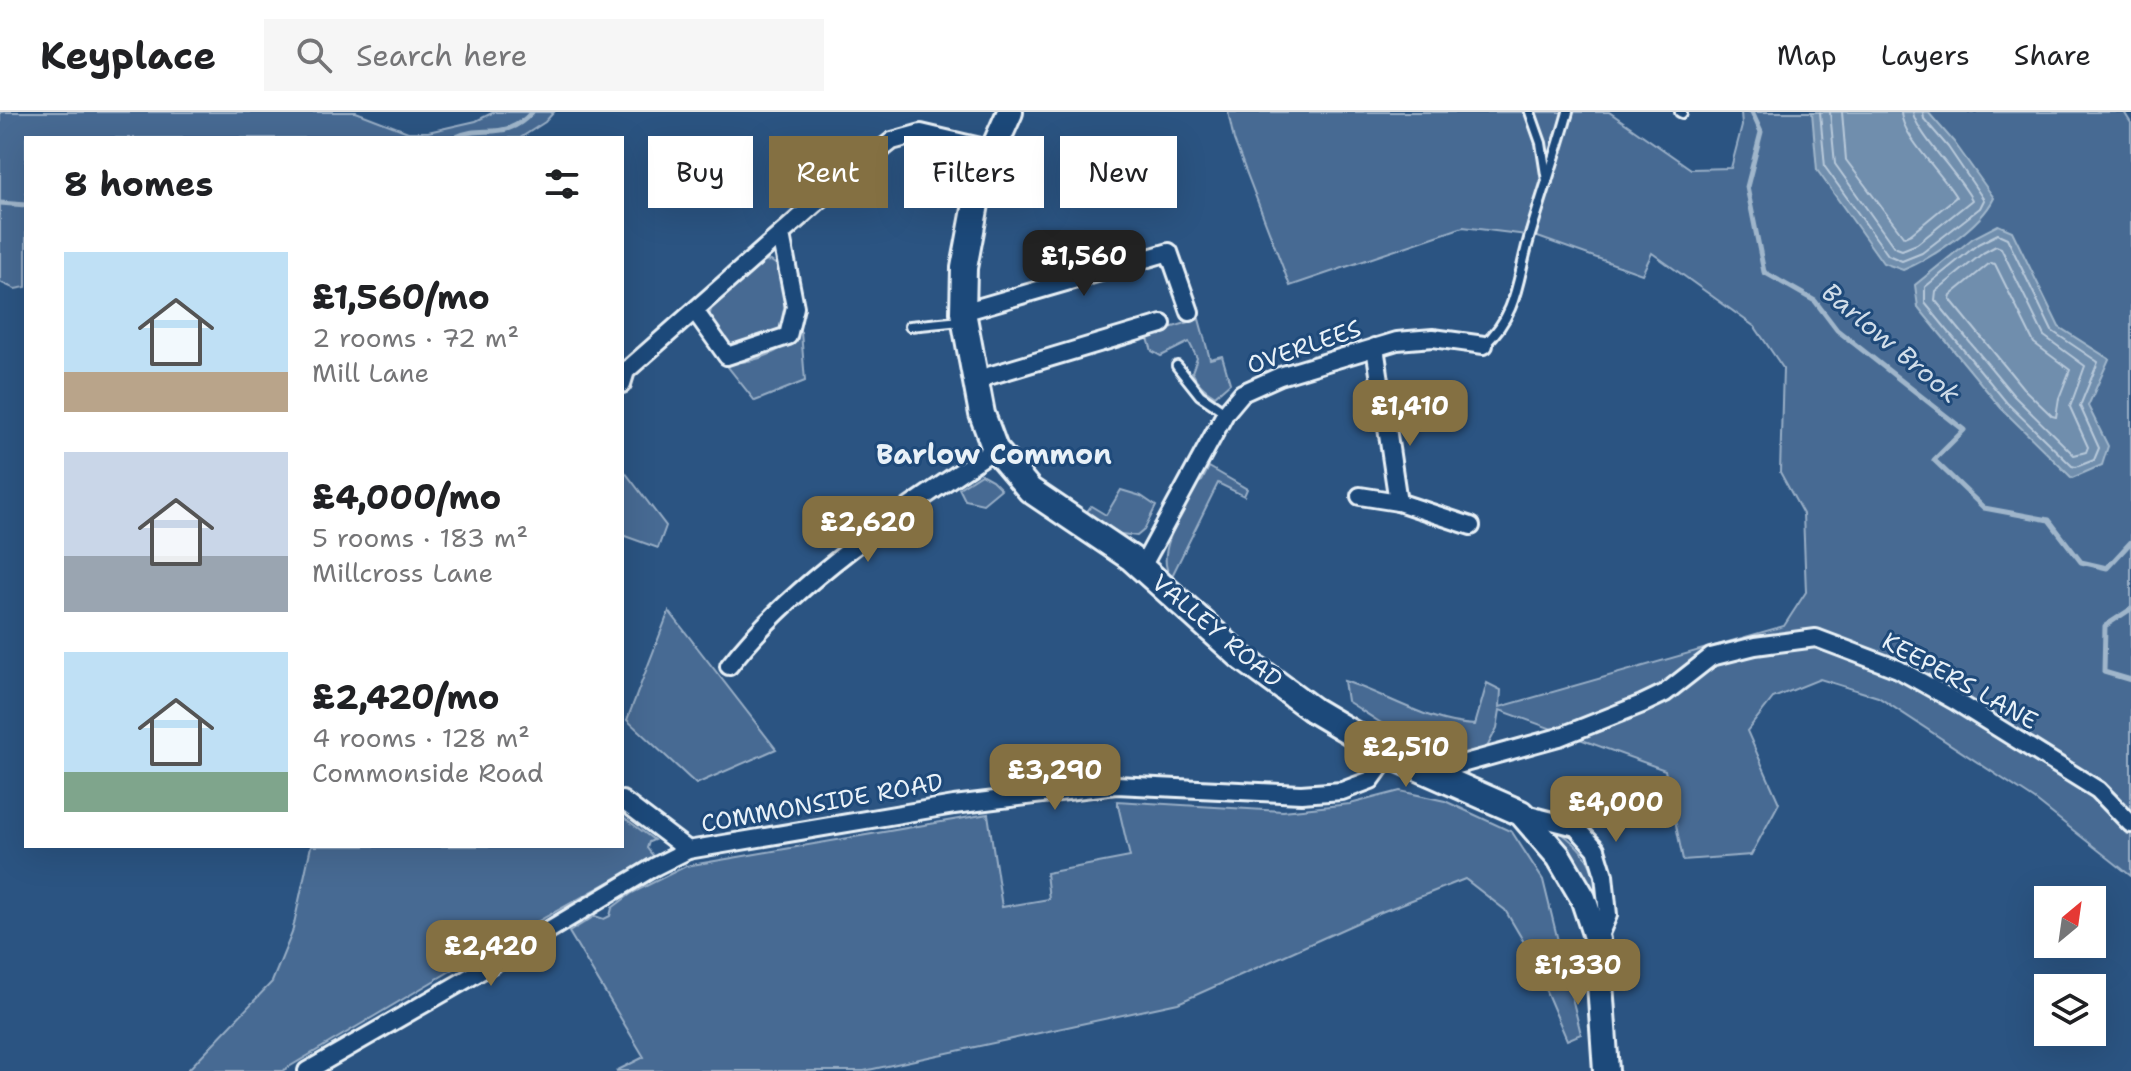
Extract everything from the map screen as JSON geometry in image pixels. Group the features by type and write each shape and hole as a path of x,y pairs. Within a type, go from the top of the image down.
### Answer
{"main road":[{"name":"VALLEY ROAD","path":"999,136 1010,112"},
{"name":"VALLEY ROAD","path":"975,208 964,268 964,316 982,414 995,449 1030,490 1142,567 1241,657 1322,716 1389,755 1521,813 1559,857 1583,898 1597,940 1606,1071"}],"street":[{"path":"910,136 921,133 934,136"},
{"path":"624,378 626,371 781,235 892,141 904,138"},
{"path":"695,311 727,356 788,336 795,307 781,235"},
{"path":"964,316 1169,252 1190,312"},
{"path":"975,380 1162,324"},
{"name":"OVERLEES","path":"1142,567 1226,412 1242,393 1280,376 1397,341 1433,338 1484,345"},
{"path":"1375,347 1398,502"},
{"path":"729,666 830,566 995,449"},
{"path":"1360,496 1398,502 1471,526"},
{"name":"KEEPERS LANE","path":"1442,780 1447,768 1559,737 1642,704 1665,693 1711,657 1755,646 1816,638 1898,669 1955,701 2098,790 2131,824"},
{"name":"COMMONSIDE ROAD","path":"307,1071 688,850 954,805 1116,785 1301,794 1342,791 1371,780 1389,755"},
{"path":"624,802 688,850"},
{"path":"1521,813 1576,827 1596,849 1604,875 1608,915 1597,940"}],"lane":[{"path":"1530,112 1541,143 1547,182"},
{"path":"1484,345 1500,330 1514,304 1529,236 1568,112"},
{"path":"1087,277 1097,252"},
{"path":"910,326 964,316"},
{"path":"1177,366 1200,395 1226,412"}],"shaded area":[{"path":"0,112 356,112 408,132 428,132 476,121 494,112 554,112 523,136 24,136 24,287 15,289 0,282"},
{"path":"1228,112 1609,112 1691,169 1731,168 1742,126 1741,112 2124,112 2131,123 2131,876 2035,800 1878,697 1820,679 1773,698 1747,731 1779,803 1751,855 1683,860 1665,770 1500,710 1497,728 1485,751 1462,758 1448,757 1411,741 1347,701 1344,681 1424,714 1475,725 1487,683 1501,690 1500,707 1784,626 1806,592 1803,514 1780,472 1783,368 1755,327 1652,253 1642,274 1535,236 1463,227 1290,286 1234,140"},
{"path":"771,261 781,268 786,323 782,330 733,348 725,343 709,318 711,309 762,262"},
{"path":"1199,319 1210,359 1222,356 1230,383 1215,396 1201,386 1192,372 1197,358 1189,342 1161,356 1152,351 1147,335"},
{"path":"799,330 805,381 755,401 728,367 732,362 760,358 779,350"},
{"path":"1209,467 1247,489 1244,496 1218,483 1172,576 1166,565 1169,542 1180,516"},
{"path":"624,471 666,526 658,548 624,536"},
{"path":"981,474 1001,489 983,504 965,500 959,488"},
{"path":"1121,490 1141,496 1156,506 1144,530 1137,536 1121,534 1086,513 1091,506 1106,515"},
{"path":"669,611 776,749 696,784 627,720"},
{"path":"1400,791 1445,801 1512,832 1543,880 1581,1034 1567,1040 1528,949 1505,910 1465,879 1379,913 1178,1003 864,1071 616,1071 644,1057 569,932 595,916 604,919 610,916 612,908 632,893 686,866 988,814 1002,907 1049,899 1046,873 1130,857 1117,801 1283,811 1350,804"},
{"path":"624,818 654,840 649,842 647,848 654,857 479,954 282,1071 187,1071 272,982 292,933 311,848 624,848"},
{"path":"1551,826 1573,843 1587,860 1595,881 1599,909 1547,828"}],"water":[{"path":"1812,112 1928,112 1994,198 1967,230 1927,258 1903,270 1883,263 1817,170"},
{"path":"1998,225 2012,231 2059,327 2109,359 2088,406 2108,446 2102,465 2072,478 2001,408 1918,307 1915,285 1973,238"}],"waterway":[{"path":"459,136 503,130 532,112"},
{"name":"Barlow Brook","path":"1752,112 1761,132 1747,187 1764,272 1815,301 1837,330 1964,430 1934,460 1984,508 2049,520 2081,562 2107,568 2131,542"},
{"path":"0,203 24,205"},
{"name":"Barlow Brook","path":"2131,609 2105,626 2104,672 2131,680"}],"district":[{"name":"Barlow Common","path":"994,454"}]}
